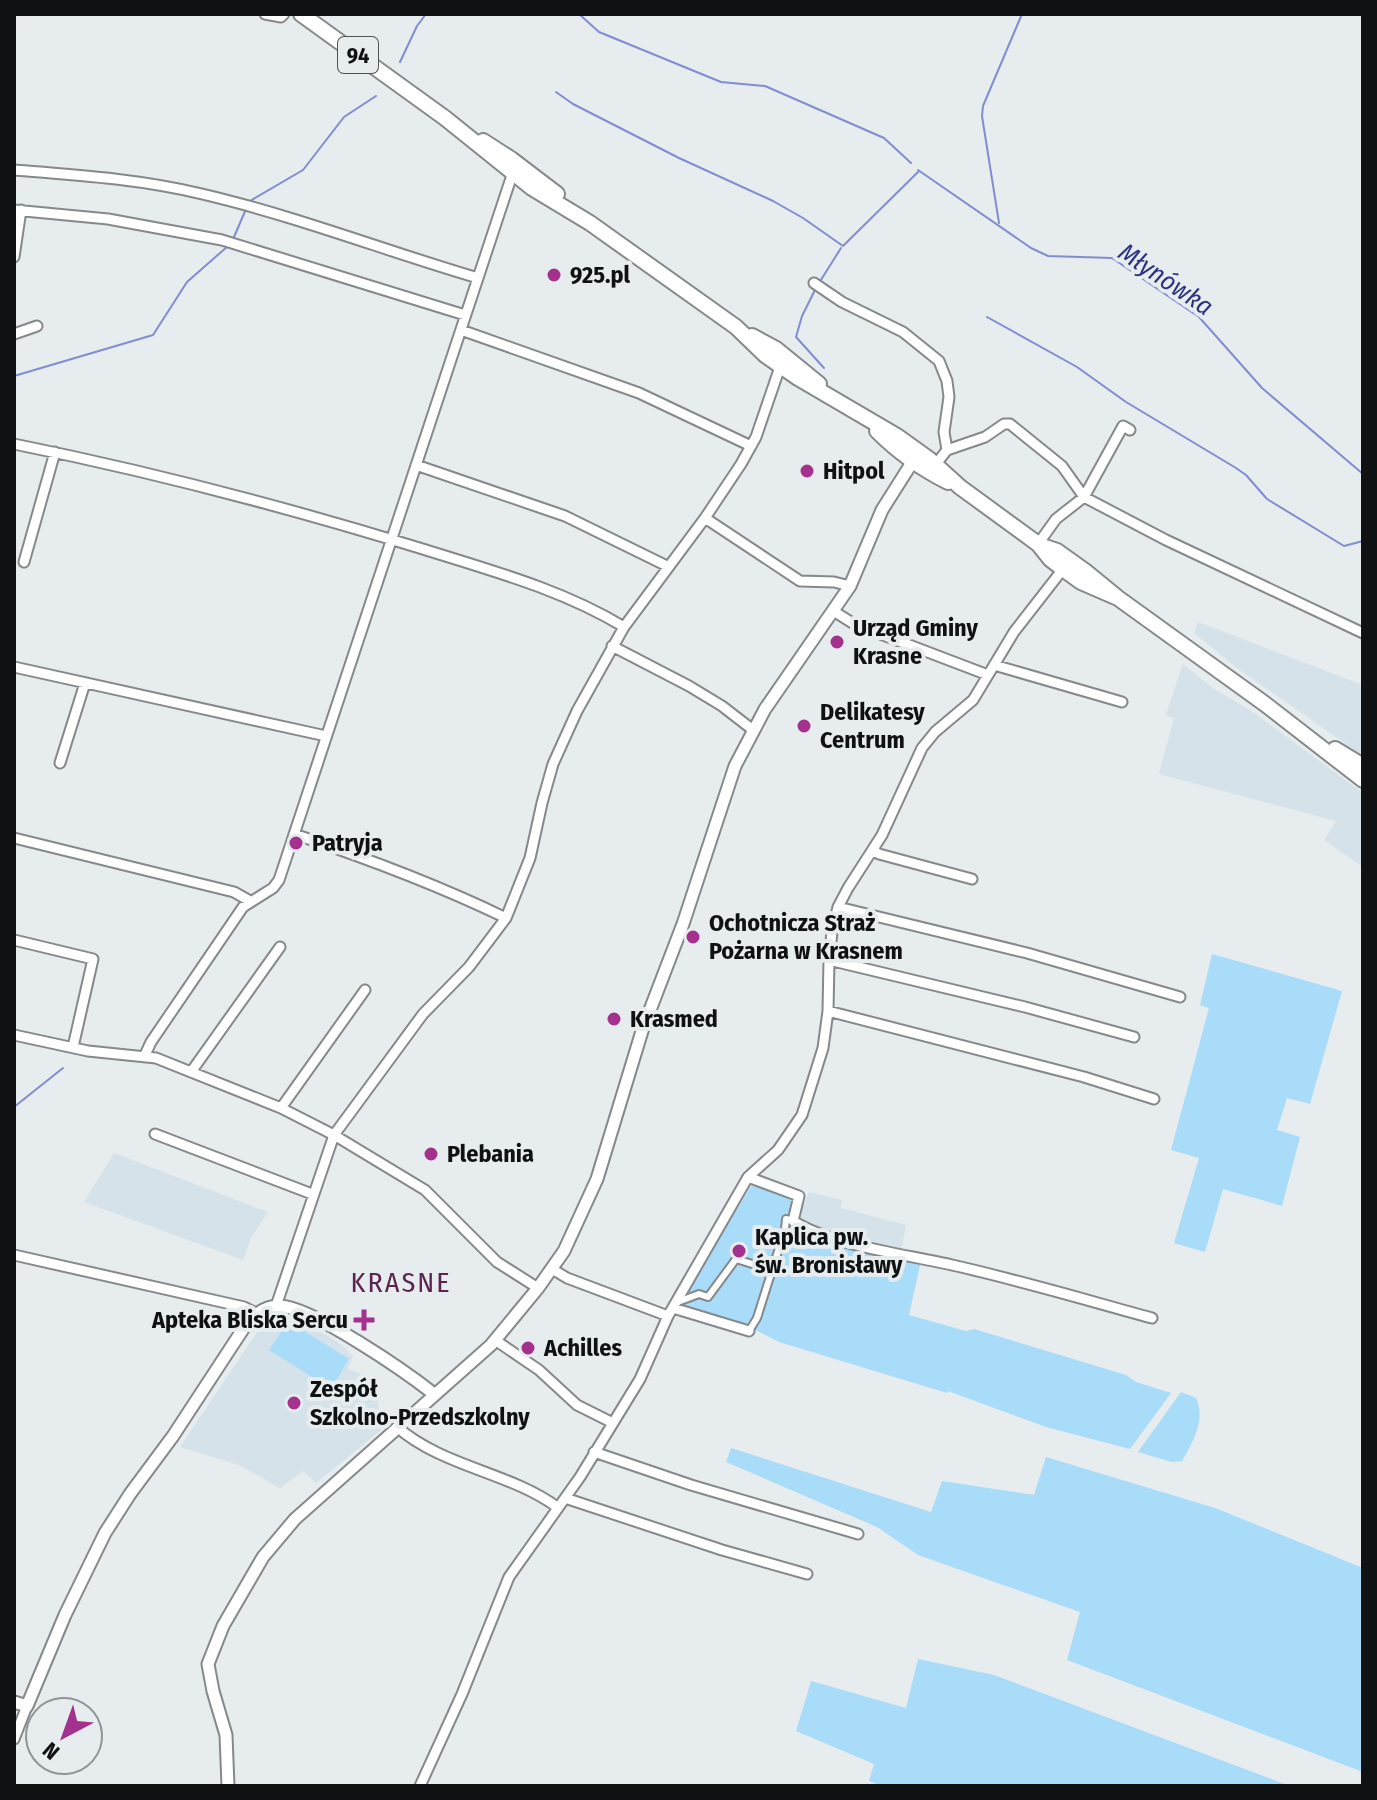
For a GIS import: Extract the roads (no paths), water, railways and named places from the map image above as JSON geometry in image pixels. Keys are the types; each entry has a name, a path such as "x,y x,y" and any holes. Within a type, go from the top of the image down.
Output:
{"main road":[{"name":"94","path":"301,14 445,118 514,175 590,223 736,327 782,367 908,444 1039,545 1050,559 1081,582 1118,598"},
{"name":"94","path":"445,118 511,159 590,223"},
{"name":"94","path":"736,327 776,349 831,396"},
{"name":"94","path":"866,420 891,445 929,473 960,487"},
{"name":"94","path":"1039,545 1061,553 1363,780"},
{"name":"94","path":"1296,727 1363,766"}],"street":[{"path":"265,14 281,17 284,14"},
{"path":"145,1055 250,901 266,893 279,880 514,175 511,159"},
{"path":"14,170 143,182 202,194 316,226 478,278"},
{"path":"514,175 533,175"},
{"path":"14,257 18,210 138,224 222,240 465,315"},
{"path":"814,283 842,302 903,332 939,361 949,397 944,432 947,450"},
{"path":"14,334 37,326"},
{"path":"461,330 639,393 751,446"},
{"path":"276,1306 334,1135 423,1014 469,967 506,918 530,858 553,764 577,711 624,627 705,518 751,446 782,367 776,349"},
{"path":"782,367 795,366 804,370"},
{"path":"913,461 932,462 947,450 972,443 1004,424 1010,424 1062,466 1084,497 1166,540 1363,633"},
{"path":"1039,545 1056,519 1084,497 1123,426 1130,430"},
{"path":"14,444 239,496 391,539 532,583 624,627"},
{"path":"228,1786 228,1749 208,1664 223,1626 263,1557 295,1519 495,1340 538,1288 569,1240 597,1179 642,1031 683,924 728,783 753,730 850,586 882,510 913,461 908,444"},
{"path":"24,562 55,452"},
{"path":"416,465 565,516 667,566"},
{"path":"705,518 800,581 850,586"},
{"path":"420,1786 462,1694 509,1577 565,1498 640,1379 672,1309 748,1177 778,1150 802,1115 817,1074 828,1011 829,960 838,907 882,835 922,748 935,732 973,700 1019,625 1063,569 1061,553"},
{"path":"1063,569 1085,571"},
{"path":"835,612 854,624 988,675"},
{"path":"612,646 722,706 753,730"},
{"path":"994,665 1122,702"},
{"path":"14,667 326,736"},
{"path":"60,763 85,683"},
{"path":"294,834 352,853 506,918"},
{"path":"14,838 234,892 250,901"},
{"path":"873,850 972,879"},
{"path":"838,907 1027,953 1180,997"},
{"path":"14,940 93,959 73,1047"},
{"path":"191,1072 280,947"},
{"path":"829,960 1025,1007 1134,1037"},
{"path":"281,1108 365,990"},
{"path":"828,1011 1084,1077 1154,1099"},
{"path":"14,1035 113,1054 145,1055 281,1108 334,1135 425,1190 497,1262 538,1288"},
{"path":"155,1134 312,1194"},
{"path":"748,1177 799,1196 793,1221"},
{"path":"552,1269 567,1278 749,1331 757,1318 786,1219 830,1236 997,1275 1152,1318"},
{"path":"14,1255 244,1307 256,1313"},
{"path":"672,1309 699,1294 708,1297 736,1259 772,1270"},
{"path":"31,1696 65,1615 105,1533 256,1313 276,1306 309,1313 434,1394"},
{"path":"495,1340 539,1370 577,1405 611,1422"},
{"path":"397,1427 411,1439 441,1455 531,1491 557,1507"},
{"path":"594,1452 691,1485 858,1534"},
{"path":"565,1498 807,1574"},
{"path":"14,1739 24,1714"}],"waterway":[{"path":"400,62 426,14"},
{"name":"Młynówka","path":"579,14 599,32 721,82 765,86 884,138 911,163"},
{"path":"999,223 983,106 1022,14"},
{"path":"556,92 573,104 679,158 773,201 843,246 918,172"},
{"path":"250,201 303,170 344,117 376,96"},
{"name":"Młynówka","path":"918,170 1031,248 1048,256 1112,258 1199,317 1262,388 1363,474"},
{"path":"234,237 246,209"},
{"path":"14,376 153,335 187,282 228,246"},
{"path":"819,283 841,248"},
{"path":"816,288 796,337 824,368"},
{"path":"987,317 1077,367 1126,402 1236,468 1267,499 1344,546 1363,541"},
{"path":"14,1107 63,1068"}],"place":[{"name":"925.pl","path":"554,275"},
{"name":"Hitpol","path":"807,471"},
{"name":"Urząd Gminy Krasne","path":"837,642"},
{"name":"Delikatesy Centrum","path":"804,726"},
{"name":"Patryja","path":"296,843"},
{"name":"Ochotnicza Straż Pożarna w Krasnem","path":"693,937"},
{"name":"Krasmed","path":"614,1019"},
{"name":"Plebania","path":"431,1154"},
{"name":"Kaplica pw. św. Bronisławy","path":"739,1251"},
{"name":"Apteka Bliska Sercu","path":"364,1320"},
{"name":"Achilles","path":"528,1348"},
{"name":"Zespół Szkolno-Przedszkolny","path":"294,1403"}],"district":[{"name":"KRASNE","path":"401,1282"}]}
